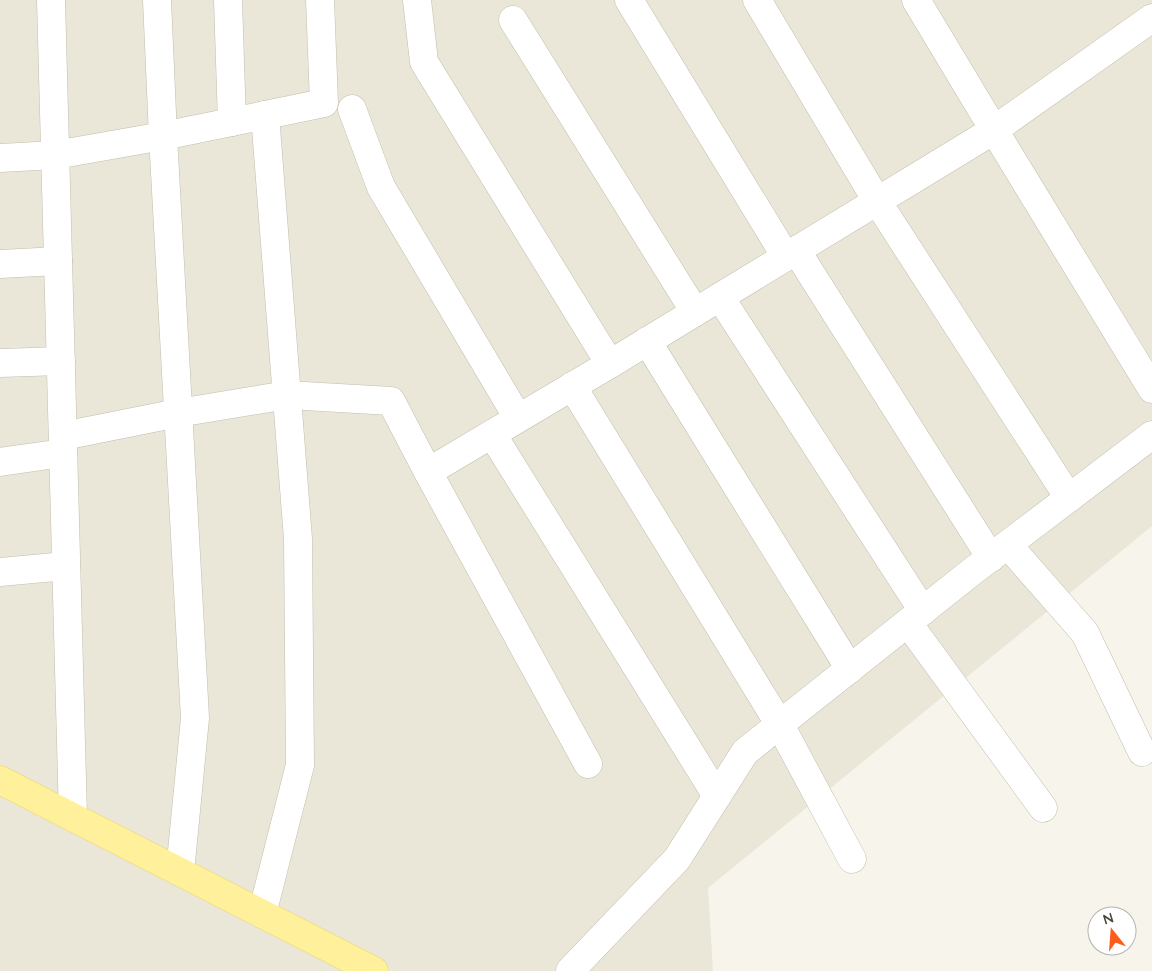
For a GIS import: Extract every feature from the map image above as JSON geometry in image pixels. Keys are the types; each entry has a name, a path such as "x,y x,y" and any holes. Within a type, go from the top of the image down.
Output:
{"main road":[{"path":"0,780 374,971"}],"street":[{"path":"51,0 73,817"},
{"path":"157,0 194,718 180,872"},
{"path":"228,0 232,122"},
{"path":"0,158 55,155 163,136 324,103 320,0"},
{"path":"417,0 424,62 610,364"},
{"path":"630,0 791,254 999,551 1085,633 1142,752"},
{"path":"757,0 877,201 1069,498"},
{"path":"916,0 1152,389"},
{"path":"428,472 610,364 994,130 1152,18"},
{"path":"513,20 695,312"},
{"path":"352,109 381,187 518,418"},
{"path":"262,914 300,765 298,539 265,115"},
{"path":"0,264 58,261"},
{"path":"720,297 916,617 1043,808"},
{"path":"647,341 850,669"},
{"path":"0,363 60,361"},
{"path":"572,386 780,725 852,859"},
{"path":"0,462 178,413 287,394 392,401 428,472 588,764"},
{"path":"492,434 717,796"},
{"path":"570,971 677,859 745,752 999,551 1152,435"},
{"path":"0,572 66,566"}],"shaded area":[{"path":"0,0 1152,0 1152,526 708,888 713,971 0,971"}]}
